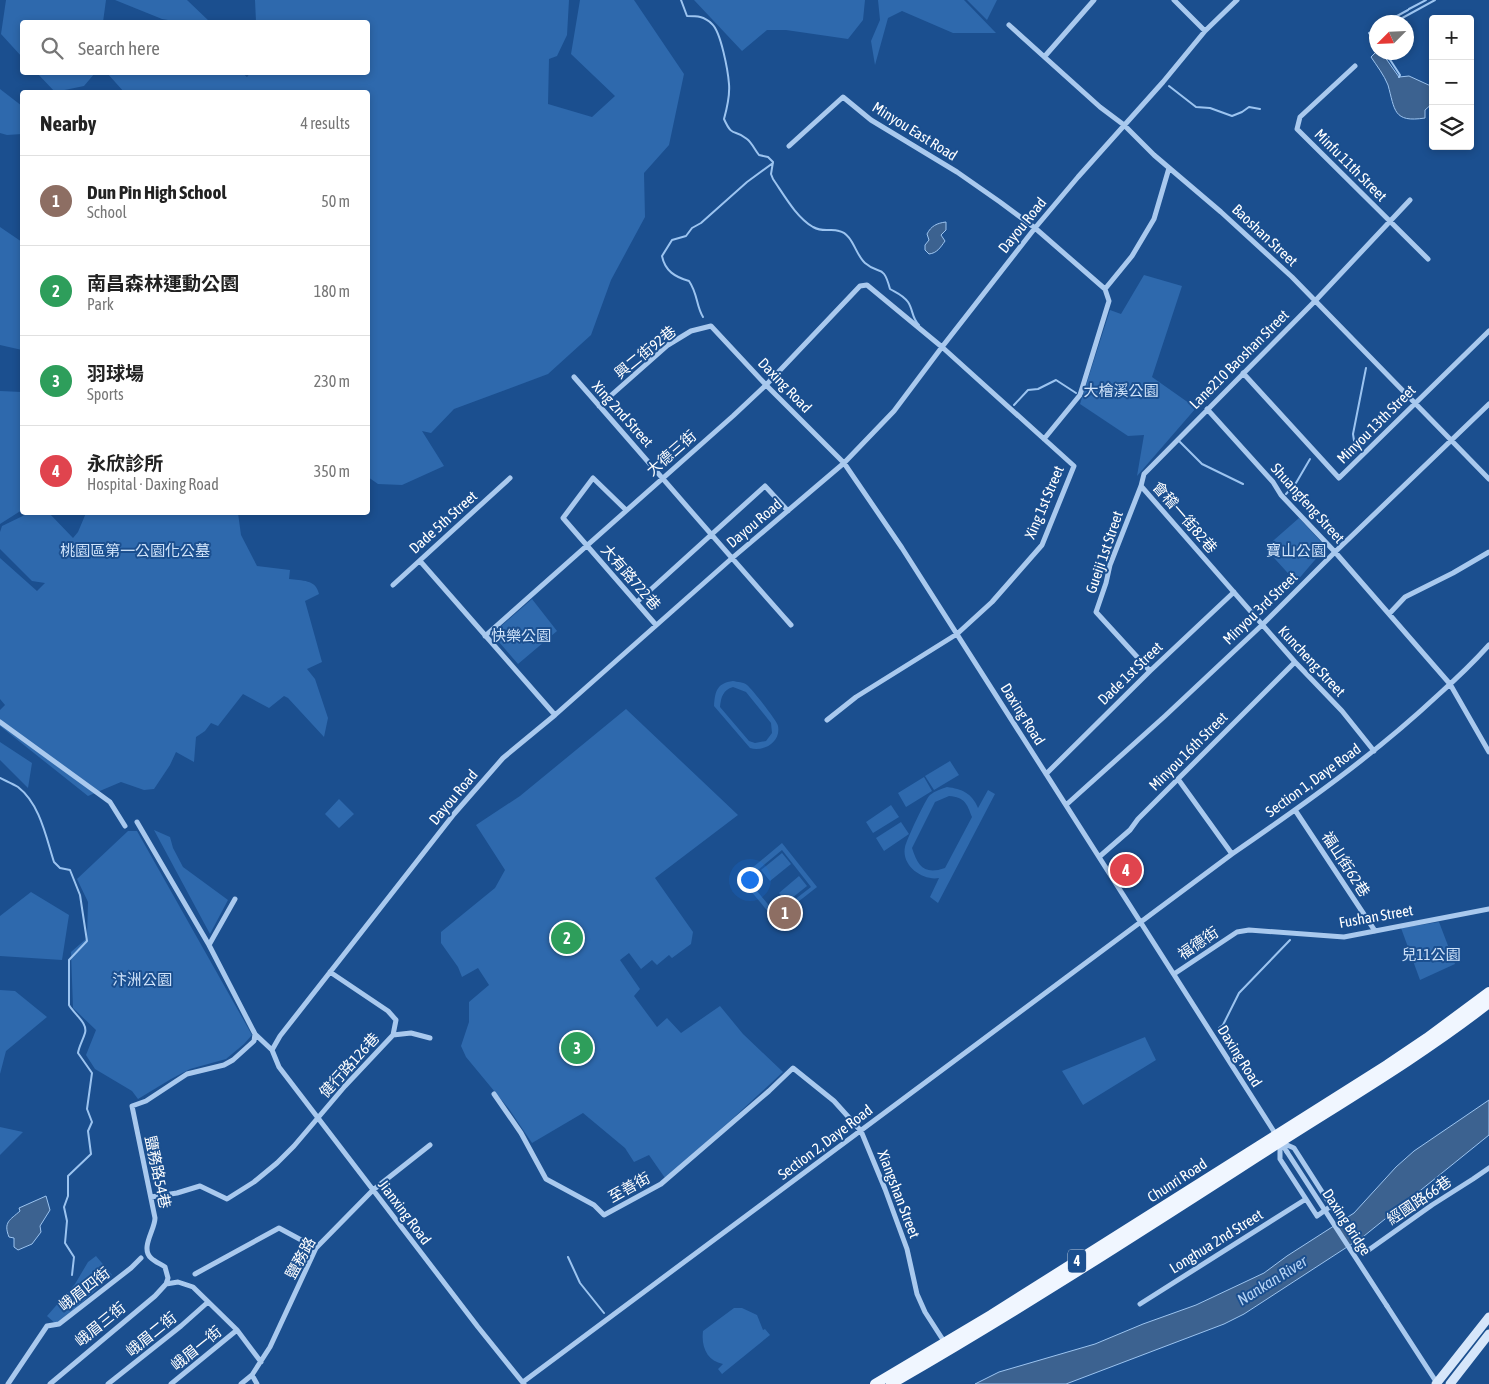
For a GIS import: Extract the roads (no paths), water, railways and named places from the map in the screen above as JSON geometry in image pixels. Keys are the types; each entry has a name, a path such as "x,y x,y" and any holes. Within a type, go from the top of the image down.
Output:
{"main road":[{"name":"Chunri Road","path":"875,1384 947,1346 1102,1257 1427,1038 1489,992"},
{"name":"Chunri Road","path":"1278,1138 1431,1046 1489,1003"},
{"name":"Chunri Road","path":"892,1384 947,1346"}],"street":[{"path":"1045,56 1094,0"},
{"path":"1174,0 1205,31"},
{"name":"Dayou Road","path":"272,1050 280,1036 330,972 454,814 487,775 503,758 554,716 731,559 844,463 894,411 1035,228 1124,125 1164,82 1205,31 1237,0"},
{"name":"Baoshan Street","path":"1009,25 1100,107 1124,125 1316,300 1489,479"},
{"name":"Minfu 11th Street","path":"1355,66 1300,117 1297,129 1428,259"},
{"name":"Minyou East Road","path":"789,146 843,96 871,120 957,172 1035,228"},
{"path":"1105,289 1132,256 1154,219 1169,168"},
{"name":"Lane210 Baoshan Street","path":"1180,436 1316,300 1410,200"},
{"path":"1035,228 1105,289 1109,300 1080,395 1044,439"},
{"name":"Xing 1st Street","path":"827,720 856,698 957,634 998,596 1042,544 1074,466 942,347 867,285"},
{"name":"大德三街","path":"485,636 766,385 860,286 867,285"},
{"name":"Daxing Road","path":"711,326 766,385 844,463 902,548 1287,1152"},
{"name":"興二街92巷","path":"600,406 668,345 691,331 711,326"},
{"name":"Minyou 13th Street","path":"1243,373 1339,478 1489,331"},
{"name":"Xing 2nd Street","path":"574,377 710,535 791,625"},
{"name":"Minyou 3rd Street","path":"1066,805 1262,625 1489,404"},
{"name":"Shuangfeng Street","path":"1207,409 1450,684 1489,752"},
{"name":"Gueiji 1st Street","path":"1150,671 1096,612 1110,566 1144,474 1180,436"},
{"name":"Dade 5th Street","path":"392,584 510,478"},
{"name":"大有路722巷","path":"626,510 593,478 563,518 656,625"},
{"path":"636,602 765,486 788,511"},
{"name":"會稽一街82巷","path":"1141,486 1210,565"},
{"path":"1389,614 1404,597 1453,573 1489,552"},
{"path":"420,560 554,716"},
{"name":"Kuncheng Street","path":"1210,565 1295,662 1342,711 1374,751"},
{"name":"Dade 1st Street","path":"1046,774 1150,671 1234,592"},
{"name":"Section 1, Daye Road","path":"1141,923 1374,751 1409,723 1489,645"},
{"name":"Minyou 16th Street","path":"1099,857 1130,830 1138,819 1295,662"},
{"path":"0,722 110,802 125,826"},
{"path":"1178,779 1232,854"},
{"name":"福山街62巷","path":"1296,810 1375,931"},
{"name":"Jianxing Road","path":"136,822 209,945 256,1034 272,1050 279,1067 478,1328 524,1383"},
{"path":"209,945 235,899"},
{"name":"Fushan Street","path":"1237,932 1249,930 1344,937 1489,909"},
{"name":"Section 2, Daye Road","path":"524,1383 1141,923"},
{"name":"福德街","path":"1174,974 1237,932"},
{"path":"330,972 388,1011 396,1020 393,1035"},
{"name":"健行路126巷","path":"151,1197 177,1193 200,1186 227,1199 254,1182 277,1163 393,1035 411,1033 430,1038"},
{"name":"鹽務路54巷","path":"166,1284 168,1278 165,1267 147,1253 148,1243 155,1225 132,1106 146,1101 187,1074 224,1065 234,1060 254,1041 256,1034"},
{"name":"Xiangshan Street","path":"793,1068 834,1101 861,1131 907,1249 917,1294 925,1312 947,1346"},
{"name":"至善街","path":"494,1094 521,1133 546,1179 594,1205 604,1215 661,1184 793,1068"},
{"path":"1278,1138 1294,1148 1332,1207 1317,1216 1280,1160 1278,1138"},
{"name":"鹽務路","path":"241,1384 252,1375 270,1347 316,1248 373,1190 430,1145"},
{"name":"Daxing Bridge","path":"1287,1152 1437,1384"},
{"name":"經國路66巷","path":"1364,1254 1432,1205 1489,1168"},
{"name":"Longhua 2nd Street","path":"1140,1304 1306,1199"},
{"path":"195,1274 279,1228 316,1248"},
{"name":"峨眉四街","path":"8,1384 47,1326 59,1324 142,1258"},
{"path":"166,1284 178,1282 193,1287 237,1330 261,1362"},
{"name":"峨眉三街","path":"50,1384 155,1296 166,1284"},
{"name":"峨眉二街","path":"108,1384 208,1302"},
{"path":"1437,1384 1489,1317"},
{"name":"峨眉一街","path":"171,1384 237,1330"},
{"path":"1450,1384 1489,1334"},
{"path":"252,1375 257,1384"}],"water":[{"path":"1373,60 1387,60 1399,77 1409,76 1429,85 1429,106 1425,110 1425,118 1407,118 1397,113 1388,85"},
{"path":"946,222 946,230 941,235 945,241 940,248 929,254 925,250 925,245 929,240 927,234 935,225"},
{"name":"Nankan River","path":"1489,1100 1489,1135 1364,1236 1244,1314 1224,1324 1066,1384 975,1384 999,1372 1095,1344 1196,1305 1264,1273 1354,1213 1396,1167 1414,1151"},
{"path":"46,1196 50,1210 40,1226 41,1232 32,1244 18,1250 14,1247 14,1238 9,1237 7,1232 8,1222 20,1211 19,1208"}],"waterway":[{"path":"681,0 687,16 697,16 706,19 712,24 718,35 724,52 729,88 724,119 730,129 747,139 759,155 768,157 773,162 771,174 773,179 801,218 817,229 836,230 848,236 865,263 883,273 890,289 900,294 910,305 915,320 919,325"},
{"path":"1409,9 1426,0"},
{"path":"1408,15 1435,0"},
{"path":"1399,15 1408,10"},
{"path":"1390,60 1400,75 1399,77"},
{"path":"1169,86 1196,107 1210,108 1232,116 1249,107 1260,109"},
{"path":"703,317 689,281 671,273 662,256 672,240 686,236 692,228 701,223 747,182 773,163"},
{"path":"1355,447 1353,434 1366,368"},
{"path":"1014,405 1028,390 1038,389 1056,380 1076,393"},
{"path":"1179,441 1202,464 1243,484"},
{"path":"1286,494 1296,483 1310,459"},
{"path":"0,778 18,787 26,794 37,812 54,862 60,868 70,870 80,895 87,941 69,960 69,1005 83,1022 85,1029 78,1053 92,1073 87,1109 92,1122 88,1131 91,1154 68,1176 68,1196 64,1207 67,1221 65,1243 74,1257 72,1275"},
{"path":"1219,1028 1223,1025 1239,993 1290,940"},
{"path":"568,1257 580,1283 604,1313"}],"place":[{"name":"永欣診所","path":"1126,870"},
{"name":"Dun Pin High School","path":"785,913"},
{"name":"南昌森林運動公園","path":"567,938"},
{"name":"羽球場","path":"577,1048"}],"park label":[{"name":"大檜溪公園","path":"1121,390"},
{"name":"桃園區第一公園化公墓","path":"135,550"},
{"name":"寶山公園","path":"1296,550"},
{"name":"快樂公園","path":"521,635"},
{"name":"兒11公園","path":"1431,954"},
{"name":"汴洲公園","path":"142,979"}]}
